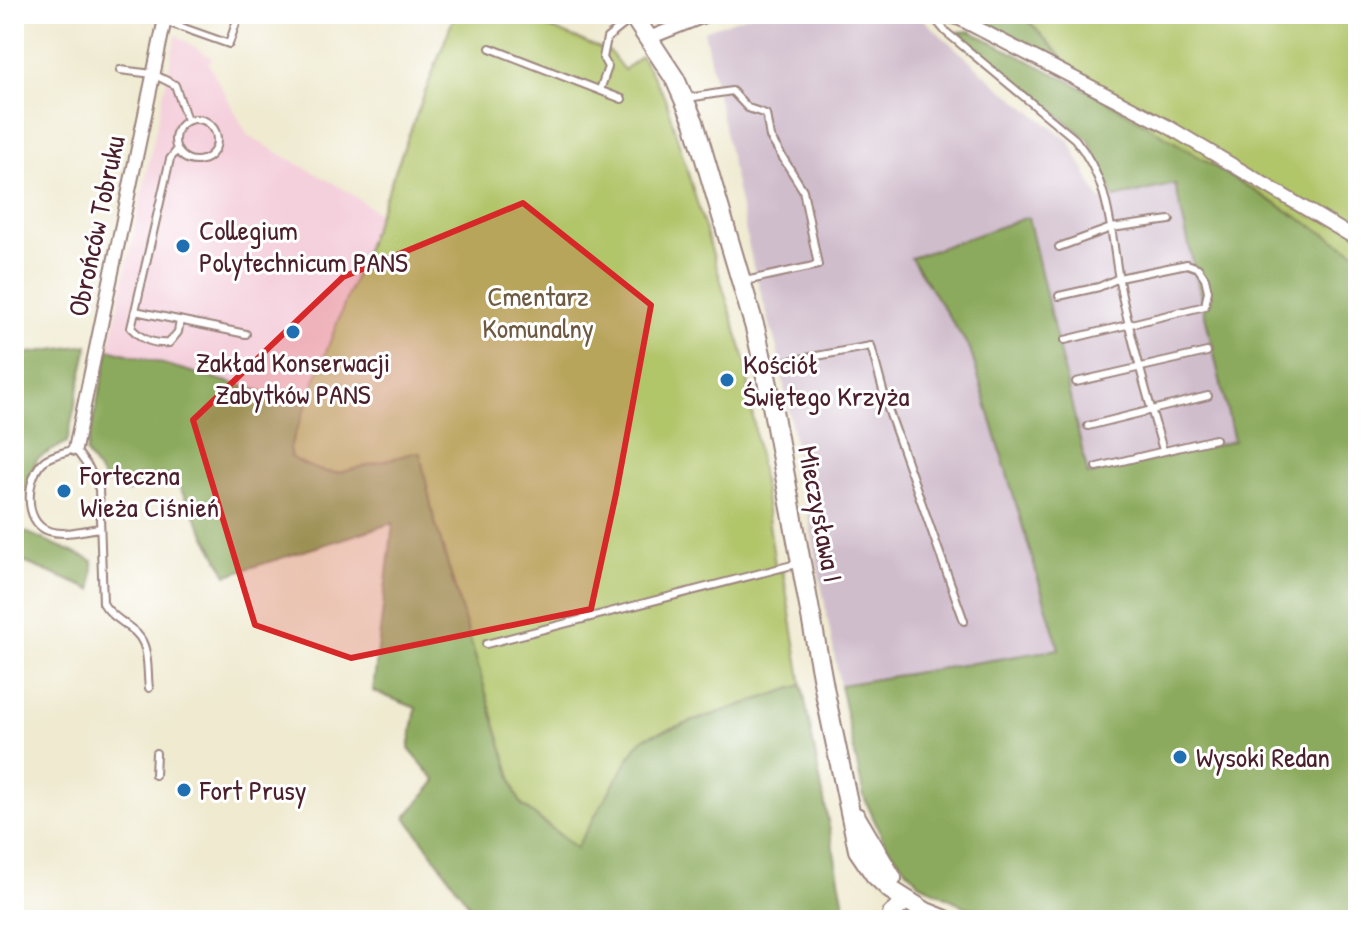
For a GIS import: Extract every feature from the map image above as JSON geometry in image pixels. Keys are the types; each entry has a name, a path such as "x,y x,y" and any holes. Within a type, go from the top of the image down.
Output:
{"main road":[{"name":"Mieczysława I","path":"632,15 684,99 702,147 765,366 826,698 850,805 880,862 907,900"},
{"path":"907,900 946,920"}],"street":[{"path":"649,38 709,14"},
{"path":"942,14 960,19 1167,126 1358,240"},
{"name":"Obrońców Tobruku","path":"75,449 165,18"},
{"path":"890,920 891,914 907,900"},
{"path":"900,920 907,900"}],"lane":[{"path":"165,18 229,44 239,14"},
{"path":"931,14 946,32 1075,139 1089,156 1107,198 1129,324 1163,450"},
{"path":"600,90 608,67 603,58 607,38 632,15"},
{"path":"490,48 622,99"},
{"path":"120,70 153,74 175,85 187,120"},
{"path":"684,99 732,91 748,108 766,114 770,137 803,190 818,265 742,282"},
{"path":"202,119 215,130 217,144 213,153 198,162 182,157 177,150 175,133 187,120 202,119"},
{"path":"177,150 170,159 131,328 142,339 157,344 169,343 178,332 180,320"},
{"path":"1059,247 1111,228 1170,220"},
{"path":"1059,296 1099,287 1119,278 1137,277 1187,264 1198,268 1205,278 1208,291 1205,306 1065,340"},
{"path":"135,311 246,334"},
{"path":"765,366 871,346 888,409 964,621"},
{"path":"1076,382 1207,352"},
{"path":"1088,426 1208,396"},
{"path":"1097,467 1215,439"},
{"path":"100,528 62,533 47,531 34,522 29,508 35,474 45,460 75,449 99,489 103,603 145,646 149,688"},
{"path":"486,644 802,562"},
{"path":"155,775 156,753"}],"highlighted area":[{"path":"523,203 651,305 591,609 351,658 255,625 193,420 343,277"}],"shaded area":[{"path":"752,14 917,14 996,84 1069,141 1100,200 1175,183 1234,441 1088,475 1028,218 912,259 970,349 1059,650 840,685 777,348 753,266 704,31"},
{"path":"176,35 212,58 208,63 248,136 349,192 379,214 307,404 109,349"}],"green space":[{"name":"Cmentarz Komunalny","path":"455,14 516,14 610,52 624,70 641,56 665,98 747,366 776,571 783,571 802,685 646,737 637,745 577,848 522,805 516,794 433,515 420,454 339,473 302,463 291,457 289,449"},
{"path":"962,14 1022,14 1073,69 968,17"},
{"path":"1022,14 1358,14 1358,254 1097,95"},
{"path":"970,31 1097,95 1358,254 1358,920 1044,920 966,907 919,883 885,844 864,797 840,685 1059,649 970,349 911,258 1028,217 1088,475 1234,441 1175,184 1114,198 1089,140 958,32"},
{"path":"88,345 67,442 37,459 14,527 14,355"},
{"path":"109,349 307,404 289,449 291,457 314,468 339,473 420,453 433,515 516,794 522,805 576,848 637,745 646,737 802,685 847,920 480,920 406,817 436,781 409,749 416,708 373,691 393,523 227,575 173,475 128,492 106,482 86,453"},
{"path":"14,527 93,561 92,590 14,558"}],"place":[{"name":"Collegium Polytechnicum PANS","path":"183,246"},
{"name":"Zakład Konserwacji Zabytków PANS","path":"293,332"},
{"name":"Kościół Świętego Krzyża","path":"727,380"},
{"name":"Forteczna Wieża Ciśnień","path":"64,491"},
{"name":"Wysoki Redan","path":"1180,757"},
{"name":"Fort Prusy","path":"184,790"}]}
